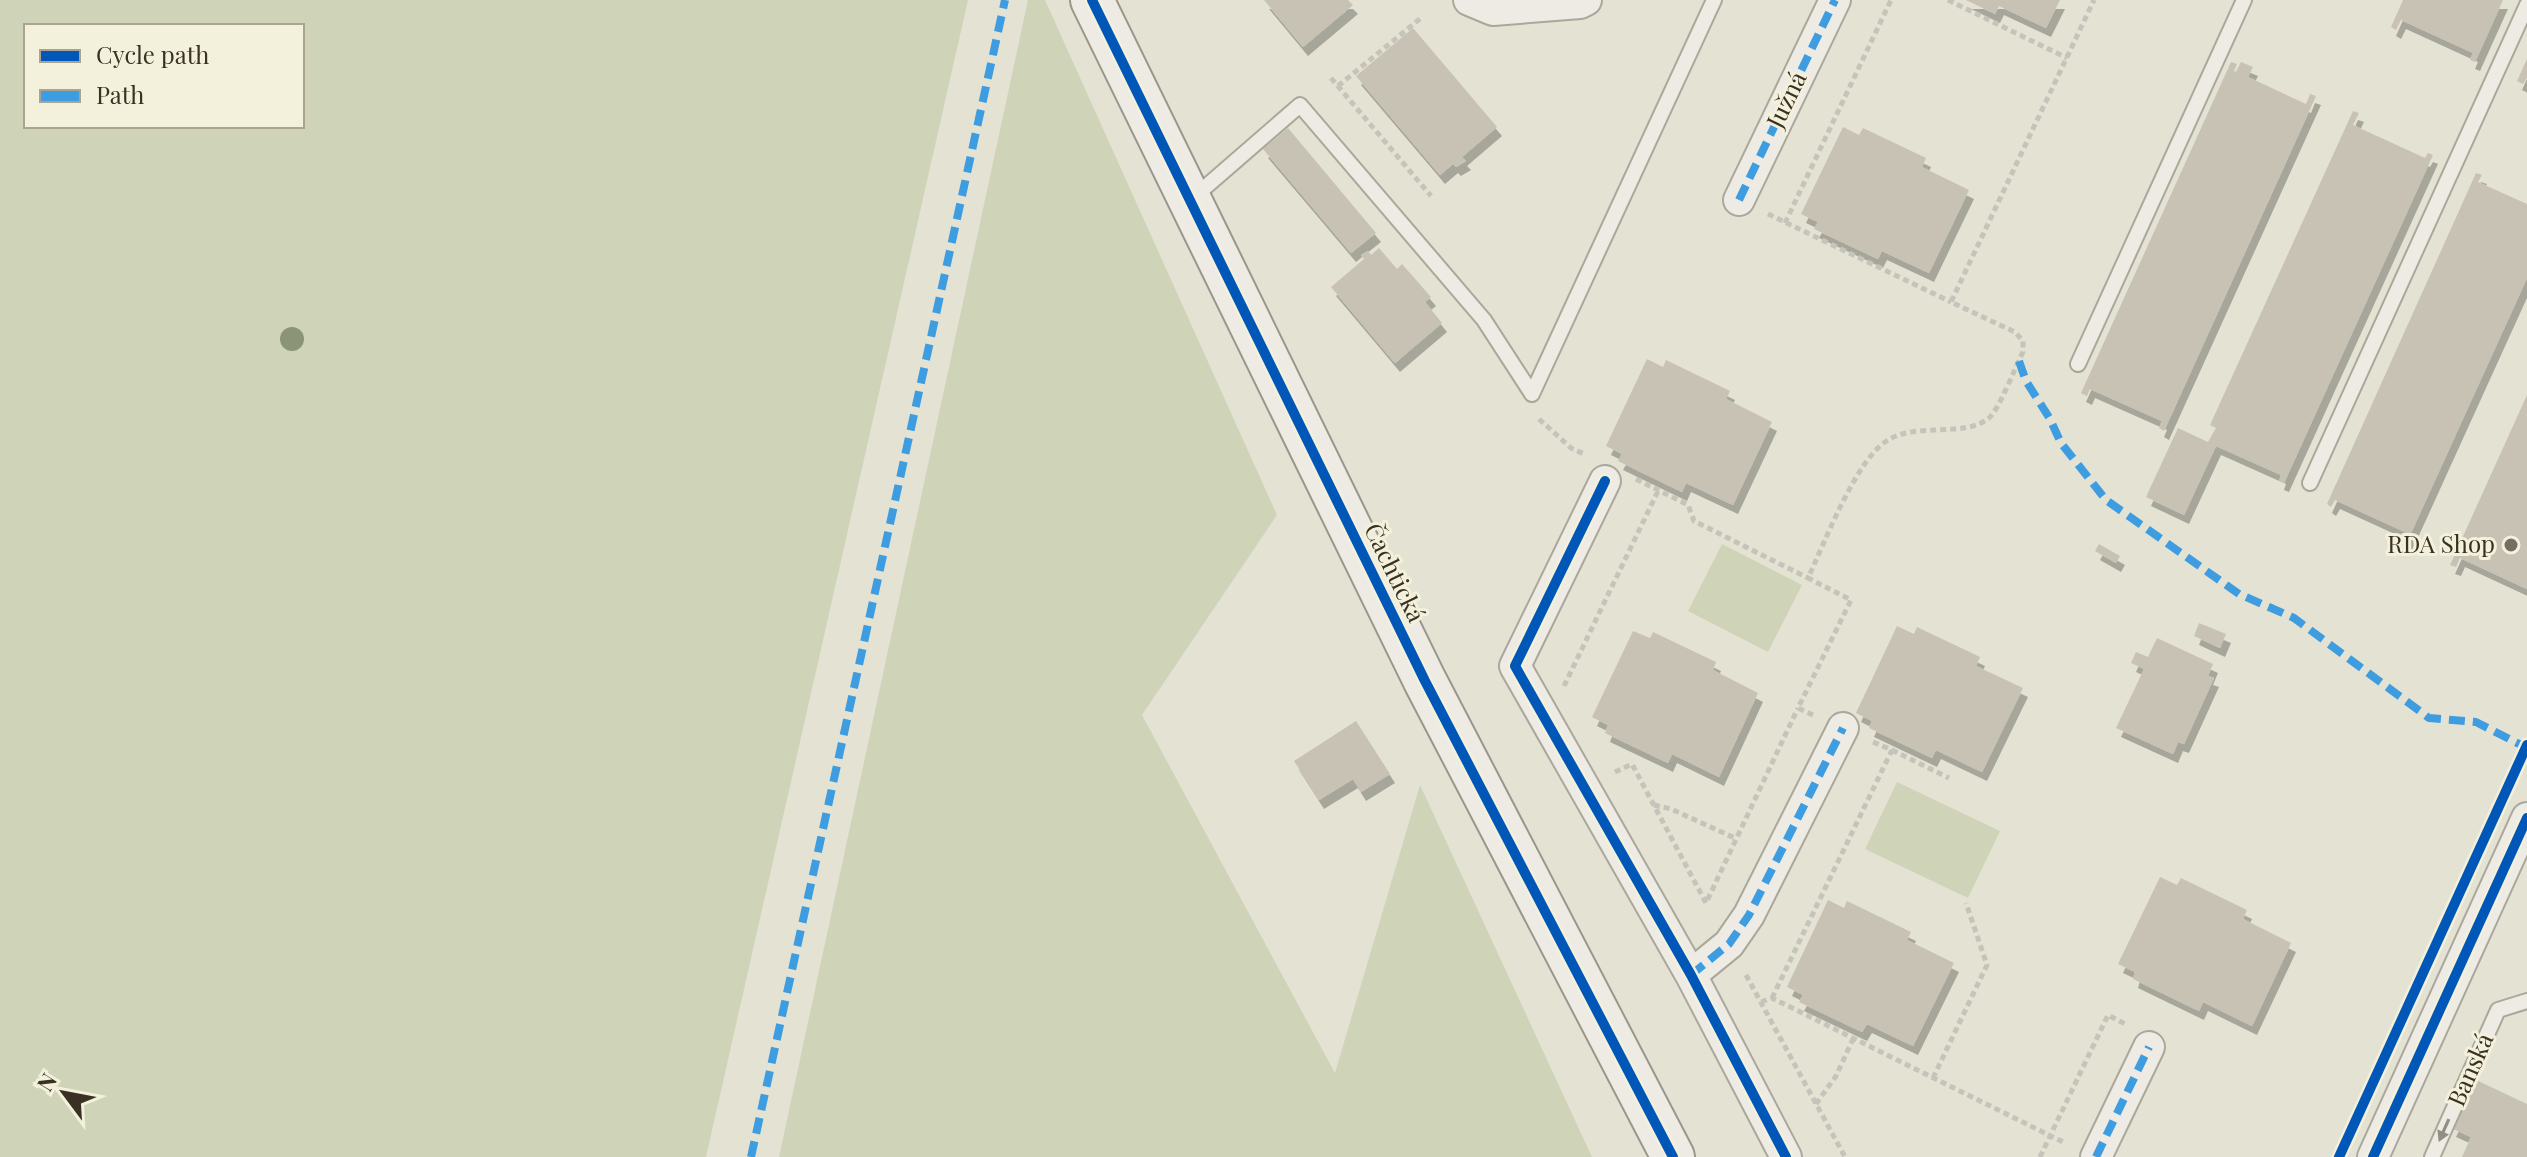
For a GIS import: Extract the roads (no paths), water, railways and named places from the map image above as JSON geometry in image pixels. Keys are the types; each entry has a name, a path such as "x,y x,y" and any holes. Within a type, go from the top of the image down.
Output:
{"main road":[{"name":"Čachtická","path":"1092,0 1425,681 1673,1157"}],"street":[{"path":"1469,0 1493,10 1586,0"},
{"name":"Južná","path":"1739,200 1835,0"},
{"path":"1608,474 1515,666 1691,975 1786,1157"},
{"path":"1691,975 1729,944 1749,915 1843,728"},
{"path":"2373,1157 2527,818"},
{"path":"2084,1152 2149,1047"}],"lane":[{"path":"1189,201 1300,105 1484,320 1532,394 1714,0"},
{"path":"2078,364 2244,0"},
{"path":"2310,483 2527,5"},
{"name":"Banská","path":"2432,1157 2498,1010 2527,1001"}],"place":[{"name":"RDA Shop","path":"2511,545"}]}
